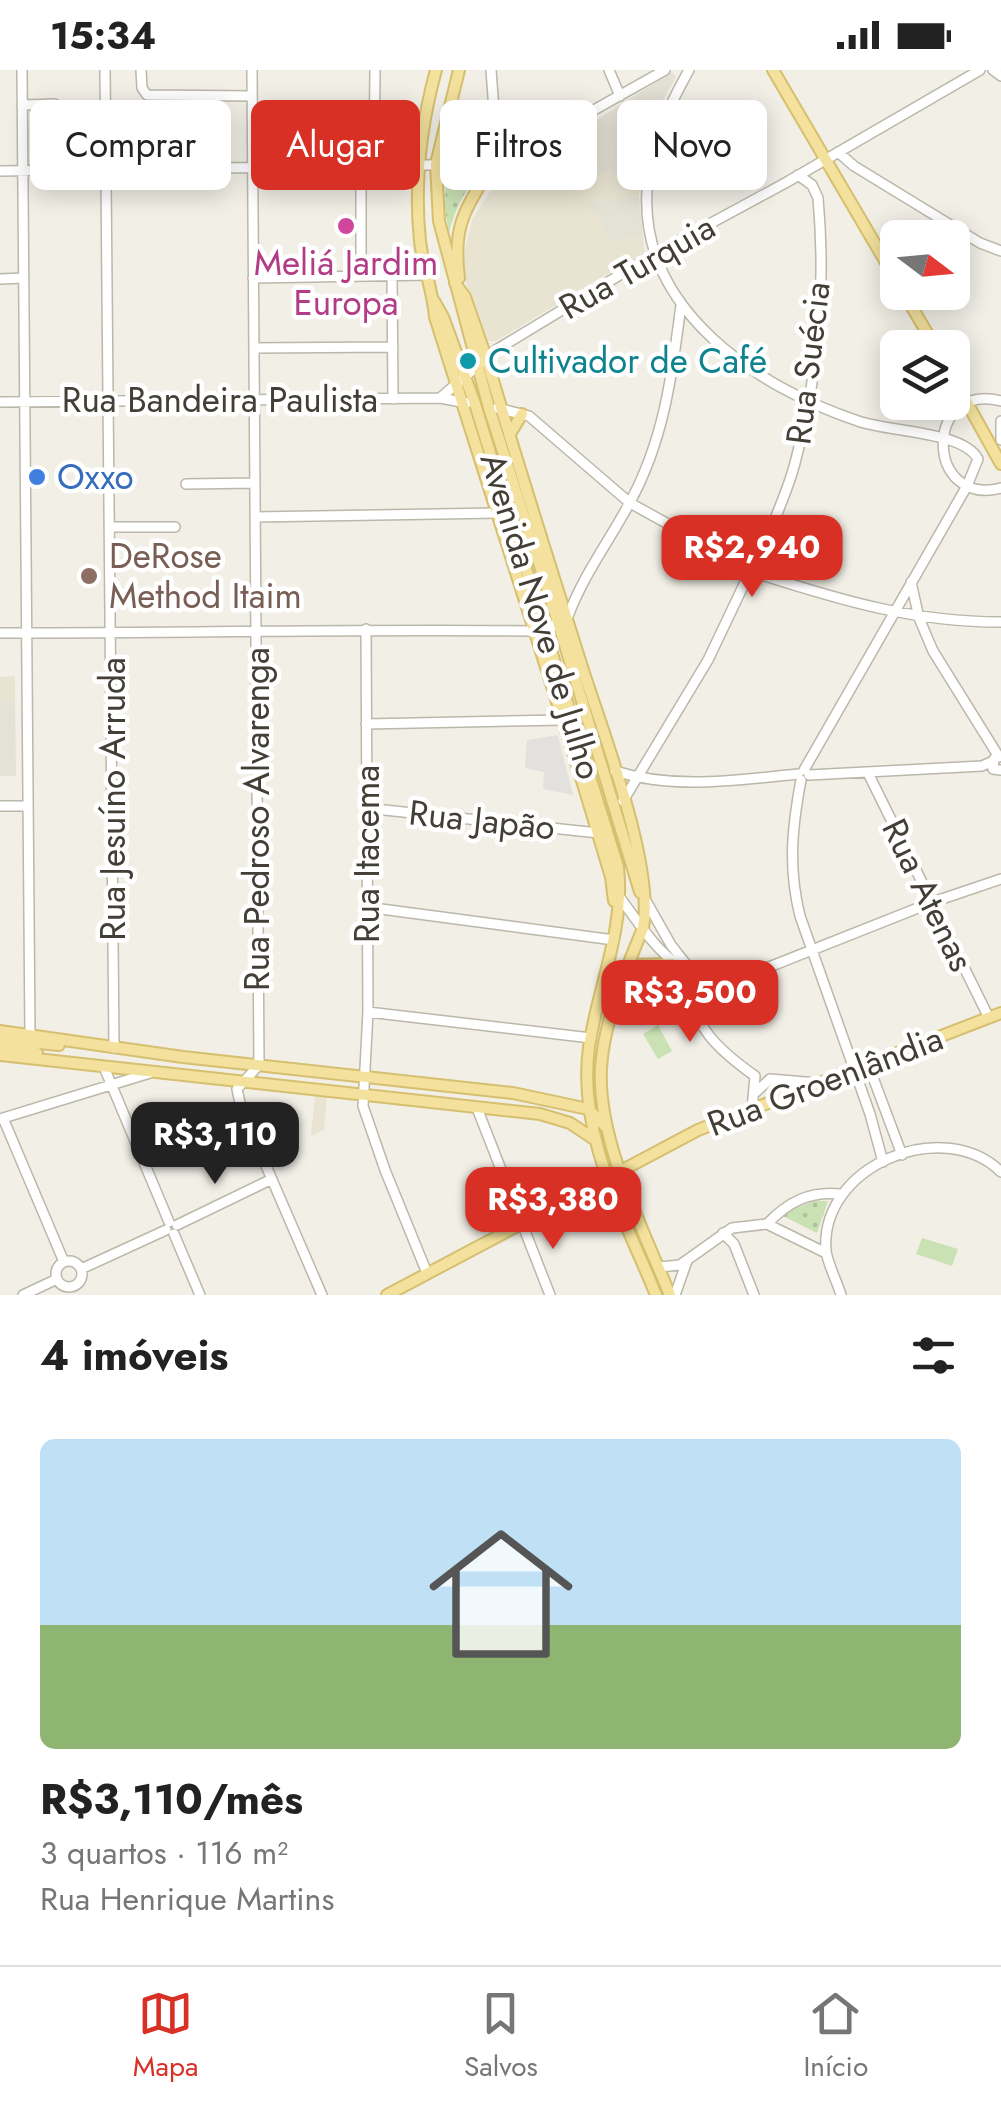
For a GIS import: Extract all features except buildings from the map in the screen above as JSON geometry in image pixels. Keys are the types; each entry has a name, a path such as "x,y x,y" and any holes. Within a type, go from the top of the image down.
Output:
{"main road":[{"name":"Avenida Nove de Julho","path":"420,155 436,70"},
{"name":"Avenida Nove de Julho","path":"459,70 436,164 438,222 563,621 615,771 642,872 646,901 643,928 606,1035 601,1063 608,1129 658,1268 672,1295"},
{"path":"773,70 880,253"},
{"name":"Avenida Nove de Julho","path":"418,190 426,275 439,336 469,403 598,833 614,891 614,938"},
{"path":"458,286 459,224 476,190"},
{"name":"Avenida Nove de Julho","path":"469,403 498,512 613,849 621,898 591,1038 588,1109 594,1139 656,1295"},
{"path":"970,406 1001,464"},
{"name":"Avenida Nove de Julho","path":"495,408 510,435 562,602 563,621 638,889 646,901"},
{"path":"510,435 522,414"},
{"path":"628,965 672,964"},
{"name":"Rua Groenlândia","path":"386,1295 698,1130 1001,1013"},
{"path":"0,1035 30,1035 112,1048"},
{"path":"0,1035 513,1093 588,1109 608,1129"},
{"path":"0,1052 141,1069"},
{"path":"0,1052 556,1117 594,1139"},
{"path":"570,1104 588,1081"}],"street":[{"path":"22,70 30,1035"},
{"name":"Rua Jesuíno Arruda","path":"105,70 105,100"},
{"path":"141,70 146,95 252,96"},
{"name":"Rua Pedroso Alvarenga","path":"252,70 252,100"},
{"path":"375,70 375,100"},
{"path":"492,70 493,100"},
{"path":"609,70 620,96"},
{"path":"597,109 666,70"},
{"path":"689,70 667,110 653,150 647,193 656,253 681,305 722,347 810,403 879,428 942,438 974,451 978,463 803,775 790,857 792,885 883,1162"},
{"name":"Rua Turquia","path":"460,380 482,361 656,253 980,70"},
{"path":"22,105 30,105"},
{"path":"838,152 854,166 1001,252"},
{"path":"420,166 440,164"},
{"path":"0,171 30,170"},
{"name":"Rua Suécia","path":"623,801 708,660 753,571 794,467 810,403 821,309 820,214 814,189 798,175"},
{"name":"Rua Jesuíno Arruda","path":"106,190 112,1048"},
{"name":"Rua Pedroso Alvarenga","path":"252,190 259,1064"},
{"path":"360,276 362,190"},
{"path":"392,275 393,398"},
{"path":"253,278 426,275"},
{"path":"0,279 24,278"},
{"path":"0,634 538,630 563,621 630,503 661,430 681,305"},
{"path":"254,348 393,347"},
{"path":"440,398 460,380"},
{"name":"Rua Bandeira Paulista","path":"0,402 440,398 522,414"},
{"path":"970,402 1001,401"},
{"path":"522,414 537,422 630,503 753,571 892,614 1001,622"},
{"path":"948,420 942,438 948,466 960,483 980,490 1001,488"},
{"path":"1001,421 1001,440"},
{"path":"186,484 255,483"},
{"path":"256,518 498,512"},
{"path":"111,527 176,528"},
{"path":"615,771 680,783 996,765 990,745 926,635 911,582"},
{"path":"562,602 575,596"},
{"name":"Rua Itacema","path":"363,1096 368,1012 366,629"},
{"path":"366,724 563,720"},
{"name":"Rua Atenas","path":"868,773 989,1018"},
{"path":"0,806 28,806"},
{"name":"Rua Japão","path":"366,808 598,833"},
{"path":"672,964 708,978 754,974 1001,879"},
{"path":"621,898 672,964 696,1019 712,1043 755,1076 752,1109"},
{"path":"646,901 670,946 695,974"},
{"path":"366,907 614,938"},
{"path":"690,1001 708,978"},
{"path":"368,1012 591,1038"},
{"path":"259,1064 242,1080 237,1089 238,1099 322,1295"},
{"path":"868,1064 902,1155"},
{"path":"104,1067 200,1295"},
{"path":"64,1262 2,1119 156,1071"},
{"path":"756,1092 770,1079 817,1084"},
{"path":"363,1096 374,1141 427,1273"},
{"path":"477,1108 550,1295"},
{"path":"841,1295 826,1252 828,1229 840,1194 854,1180 883,1162 932,1147 952,1147 978,1155 1001,1172"},
{"path":"81,1269 272,1180"},
{"path":"658,1268 675,1268 723,1233 741,1225 767,1224 800,1198 840,1194"},
{"path":"767,1224 826,1252"},
{"path":"734,1244 752,1227"},
{"path":"723,1233 734,1244 754,1295"},
{"path":"672,1295 687,1261"},
{"path":"64,1262 74,1262 81,1269 76,1291 58,1279 58,1268 64,1262"},
{"path":"23,1295 58,1279"}],"shaded area":[{"path":"672,72 676,77 663,100 628,100"},
{"path":"617,107 617,174 597,172 597,120"},
{"path":"597,172 617,174 617,190 639,190 639,197 589,202 611,241 643,237 645,252 496,341 488,341 462,261 472,220 491,190 597,190"},
{"path":"639,197 643,237 611,241 588,202"},
{"path":"15,676 15,701 0,702 0,677"},
{"path":"15,701 16,776 0,776 0,702"},
{"path":"558,735 573,795 543,789 544,772 525,768 527,740"},
{"path":"315,1095 327,1097 324,1130 311,1136"}],"green space":[{"path":"446,190 468,190 449,233"},
{"path":"658,1025 672,1051 658,1059 643,1034"},
{"path":"828,1201 817,1233 783,1216 792,1209"},
{"path":"922,1238 958,1249 952,1266 916,1254"}],"place":[{"name":"Meliá Jardim Europa","path":"346,226"},
{"name":"Cultivador de Café","path":"468,361"},
{"name":"Oxxo","path":"37,477"},
{"name":"DeRose Method Itaim","path":"89,576"}]}
